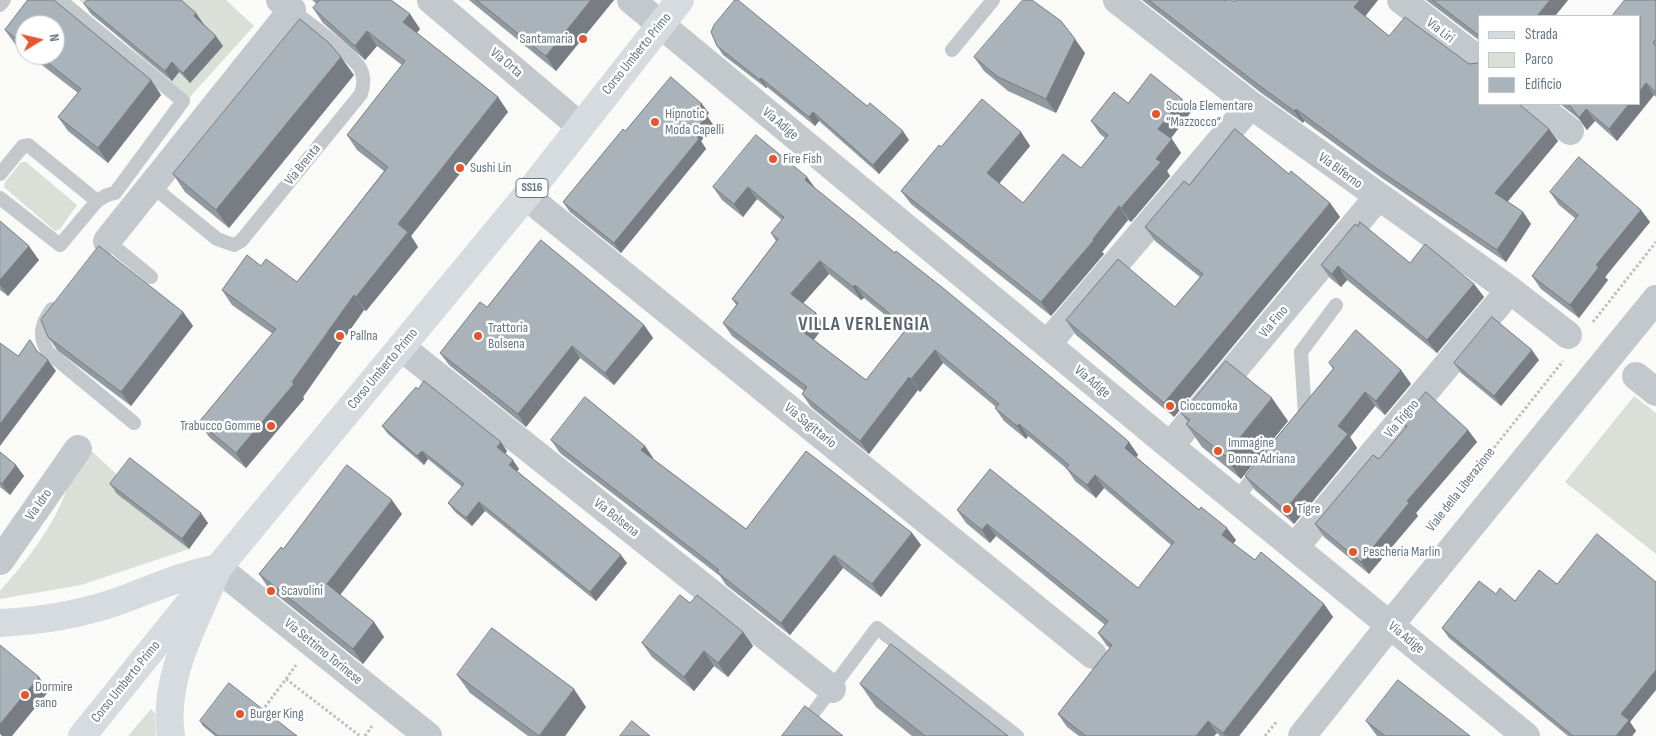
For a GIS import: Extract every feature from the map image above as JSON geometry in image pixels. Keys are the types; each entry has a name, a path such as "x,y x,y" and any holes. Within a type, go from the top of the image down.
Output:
{"main road":[{"name":"Corso Umberto Primo","path":"82,736 218,568 526,196 680,0"},
{"path":"0,623 28,621 86,610 112,603 187,575 218,568"},
{"path":"172,736 170,707 176,668 218,568"}],"street":[{"name":"Via Orta","path":"431,0 580,126"},
{"name":"Via Adige","path":"631,0 660,26 1170,446 1526,736"},
{"name":"Via Biferno","path":"1117,0 1251,105 1377,198 1576,338"},
{"name":"Via Liri","path":"1400,0 1478,59"},
{"name":"Via Brenta","path":"101,248 152,186 286,5"},
{"path":"1047,344 1251,105"},
{"path":"1536,105 1570,131"},
{"name":"Via Sagittario","path":"526,196 1093,655"},
{"name":"Via Fino","path":"1170,446 1377,198"},
{"name":"Via Trigno","path":"1295,547 1510,290"},
{"path":"1302,736 1656,299"},
{"name":"Via Bolsena","path":"401,347 832,689"},
{"name":"Via Idro","path":"0,561 78,449"},
{"name":"Via Settimo Torinese","path":"218,568 428,736"}],"lane":[{"path":"0,6 4,0"},
{"path":"0,198 60,245 97,201 108,195 115,194 183,101 60,0"},
{"path":"952,50 993,0"},
{"name":"Via Brenta","path":"152,186 217,239 234,245 241,242 361,94 364,85 363,76 355,61 286,5"},
{"path":"2,167 23,146 28,145 97,201"},
{"name":"Via Brenta","path":"101,248 151,277"},
{"path":"59,301 47,316 42,329 43,344 48,352 134,423"},
{"path":"1292,429 1305,414 1300,352 1336,305"},
{"path":"1236,499 1267,460"},
{"path":"796,736 878,628 1016,736"}],"path":[{"name":"Viale della Liberazione","path":"1435,523 1576,338 1656,242"},
{"path":"262,711 297,664"},
{"path":"286,679 360,736"},
{"path":"1265,736 1283,713"},
{"path":"364,736 374,724"}],"green space":[{"path":"79,0 226,0 254,26 187,100"},
{"path":"21,162 26,162 77,205 60,229 55,231 4,187 5,182"},
{"path":"1634,396 1656,413 1656,554 1565,482"},
{"path":"86,446 126,483 118,494 189,549 81,585 0,599 0,591 36,546 55,516"},
{"path":"151,709 155,713 156,736 128,736"}],"building":[{"path":"28,0 54,0 151,80 98,148 58,117 81,89 51,65 65,65 65,15 16,15"},
{"path":"87,0 181,0 196,13 194,16 216,36 183,73 172,62 165,71 84,4"},
{"path":"320,0 391,0 410,14 403,22 498,97 398,224 408,232 356,297 354,295 292,382 294,384 236,453 199,422 276,329 222,290 247,255 261,266 266,259 297,282 388,167 347,135 405,61 367,31 355,46 313,8"},
{"path":"477,0 591,0 546,56"},
{"path":"735,0 738,0 867,106 870,103 903,131 873,165 813,112 809,117 761,78 760,80 717,46 711,32 714,25"},
{"path":"1023,0 1032,0 1061,21 1075,39 1046,99 998,77 974,57"},
{"path":"1149,0 1232,0 1234,2 1235,0 1360,0 1354,7 1389,36 1405,17 1469,64 1478,63 1478,105 1520,105 1549,129 1495,193 1523,212 1497,250 1373,166 1296,109 1294,111"},
{"path":"1433,0 1550,0 1538,15 1478,15 1478,34"},
{"path":"1625,0 1656,0 1656,39 1653,43 1656,46 1656,92 1646,83 1641,90 1641,15 1613,15"},
{"path":"15,17 15,38 5,30"},
{"path":"300,19 329,43 341,57 216,210 173,174"},
{"path":"1151,74 1182,99 1158,129 1172,139 1156,159 1161,162 1121,208 1119,206 1094,240 1041,302 901,191 939,145 941,147 982,99 1021,132 987,173 1023,203 1063,154 1081,168 1108,135 1091,121 1114,92 1128,103"},
{"path":"671,77 702,104 698,108 707,116 693,133 699,139 614,243 563,202 623,129 625,131"},
{"path":"1568,105 1628,105 1609,129 1586,109 1579,118"},
{"path":"1235,129 1289,174 1291,171 1330,203 1164,403 1066,320 1118,259 1175,307 1203,274 1145,227 1184,181 1189,185"},
{"path":"756,135 807,177 805,180 895,253 896,251 943,288 1121,435 1129,442 1125,448 1199,510 1201,507 1227,528 1222,535 1255,560 1261,552 1324,604 1223,733 1208,721 1196,736 1086,736 1058,714 1112,645 1098,633 1108,621 987,524 982,530 957,510 990,469 1138,588 1174,542 1095,475 1087,485 1066,468 1069,465 1019,424 1017,426 995,408 999,404 935,350 911,379 909,377 860,441 802,394 807,387 723,323 738,303 732,299 778,239 771,233 784,217 748,187 734,204 713,187","holes":["820,261 853,287 855,285 907,328 866,380 802,331 816,313 791,294"]},
{"path":"1579,157 1641,210 1596,265 1599,267 1570,305 1532,276 1578,215 1550,192"},
{"path":"0,221 29,246 0,280"},
{"path":"1360,222 1410,263 1425,244 1474,284 1427,340 1338,266 1332,274 1321,265 1355,224 1358,226"},
{"path":"541,240 644,325 605,373 572,346 518,414 440,353 480,302 487,307"},
{"path":"99,246 183,312 121,392 48,337 41,320"},
{"path":"1492,317 1532,350 1494,396 1454,363"},
{"path":"1356,330 1401,370 1376,401 1365,392 1338,426 1348,434 1285,510 1245,476 1334,368 1329,363"},
{"path":"30,340 37,351 48,360 0,424 0,343 18,356"},
{"path":"1226,361 1272,398 1225,456 1186,424 1190,420 1182,414"},
{"path":"424,381 501,442 497,447 513,460 509,465 621,555 590,592 479,502 466,518 448,503 464,484 422,451 417,456 382,426 416,387 418,389"},
{"path":"1426,392 1468,430 1407,501 1409,503 1361,562 1315,524 1373,455 1379,459 1407,426 1401,422"},
{"path":"585,397 645,446 641,450 746,529 806,451 912,533 872,584 834,555 781,623 717,572 719,570 551,440"},
{"path":"0,452 16,465 2,484 0,482"},
{"path":"130,458 201,513 182,539 110,484"},
{"path":"347,465 392,500 327,584 374,622 353,649 259,574 281,547 283,549"},
{"path":"1597,534 1656,582 1656,670 1621,714 1629,720 1616,736 1573,736 1442,628 1479,581 1496,594 1500,588 1515,601 1539,570 1557,584"},
{"path":"680,595 690,603 697,595 743,632 718,663 704,651 684,677 642,643"},
{"path":"492,628 574,689 539,736 457,675"},
{"path":"891,644 1008,736 925,736 860,684"},
{"path":"0,645 39,677 0,724"},
{"path":"1398,680 1470,736 1385,736 1366,721"},
{"name":"Burger King","path":"229,683 297,736 218,736 200,721"},
{"path":"805,706 843,736 782,736"},
{"path":"632,721 650,736 620,736"}],"place":[{"name":"Santamaria","path":"583,39"},
{"name":"Scuola Elementare “Mazzocco”","path":"1156,114"},
{"name":"Hipnotic Moda Capelli","path":"655,122"},
{"name":"Fire Fish","path":"773,159"},
{"name":"Sushi Lin","path":"460,168"},
{"name":"Pallna","path":"340,336"},
{"name":"Trattoria Bolsena","path":"478,336"},
{"name":"Cioccomoka","path":"1170,406"},
{"name":"Trabucco Gomme","path":"271,426"},
{"name":"Immagine Donna Adriana","path":"1218,451"},
{"name":"Tigre","path":"1287,509"},
{"name":"Pescheria Marlin","path":"1353,552"},
{"name":"Scavolini","path":"271,591"},
{"name":"Dormire sano","path":"25,695"},
{"name":"Burger King","path":"240,714"}],"district":[{"name":"VILLA VERLENGIA","path":"864,325"}]}
